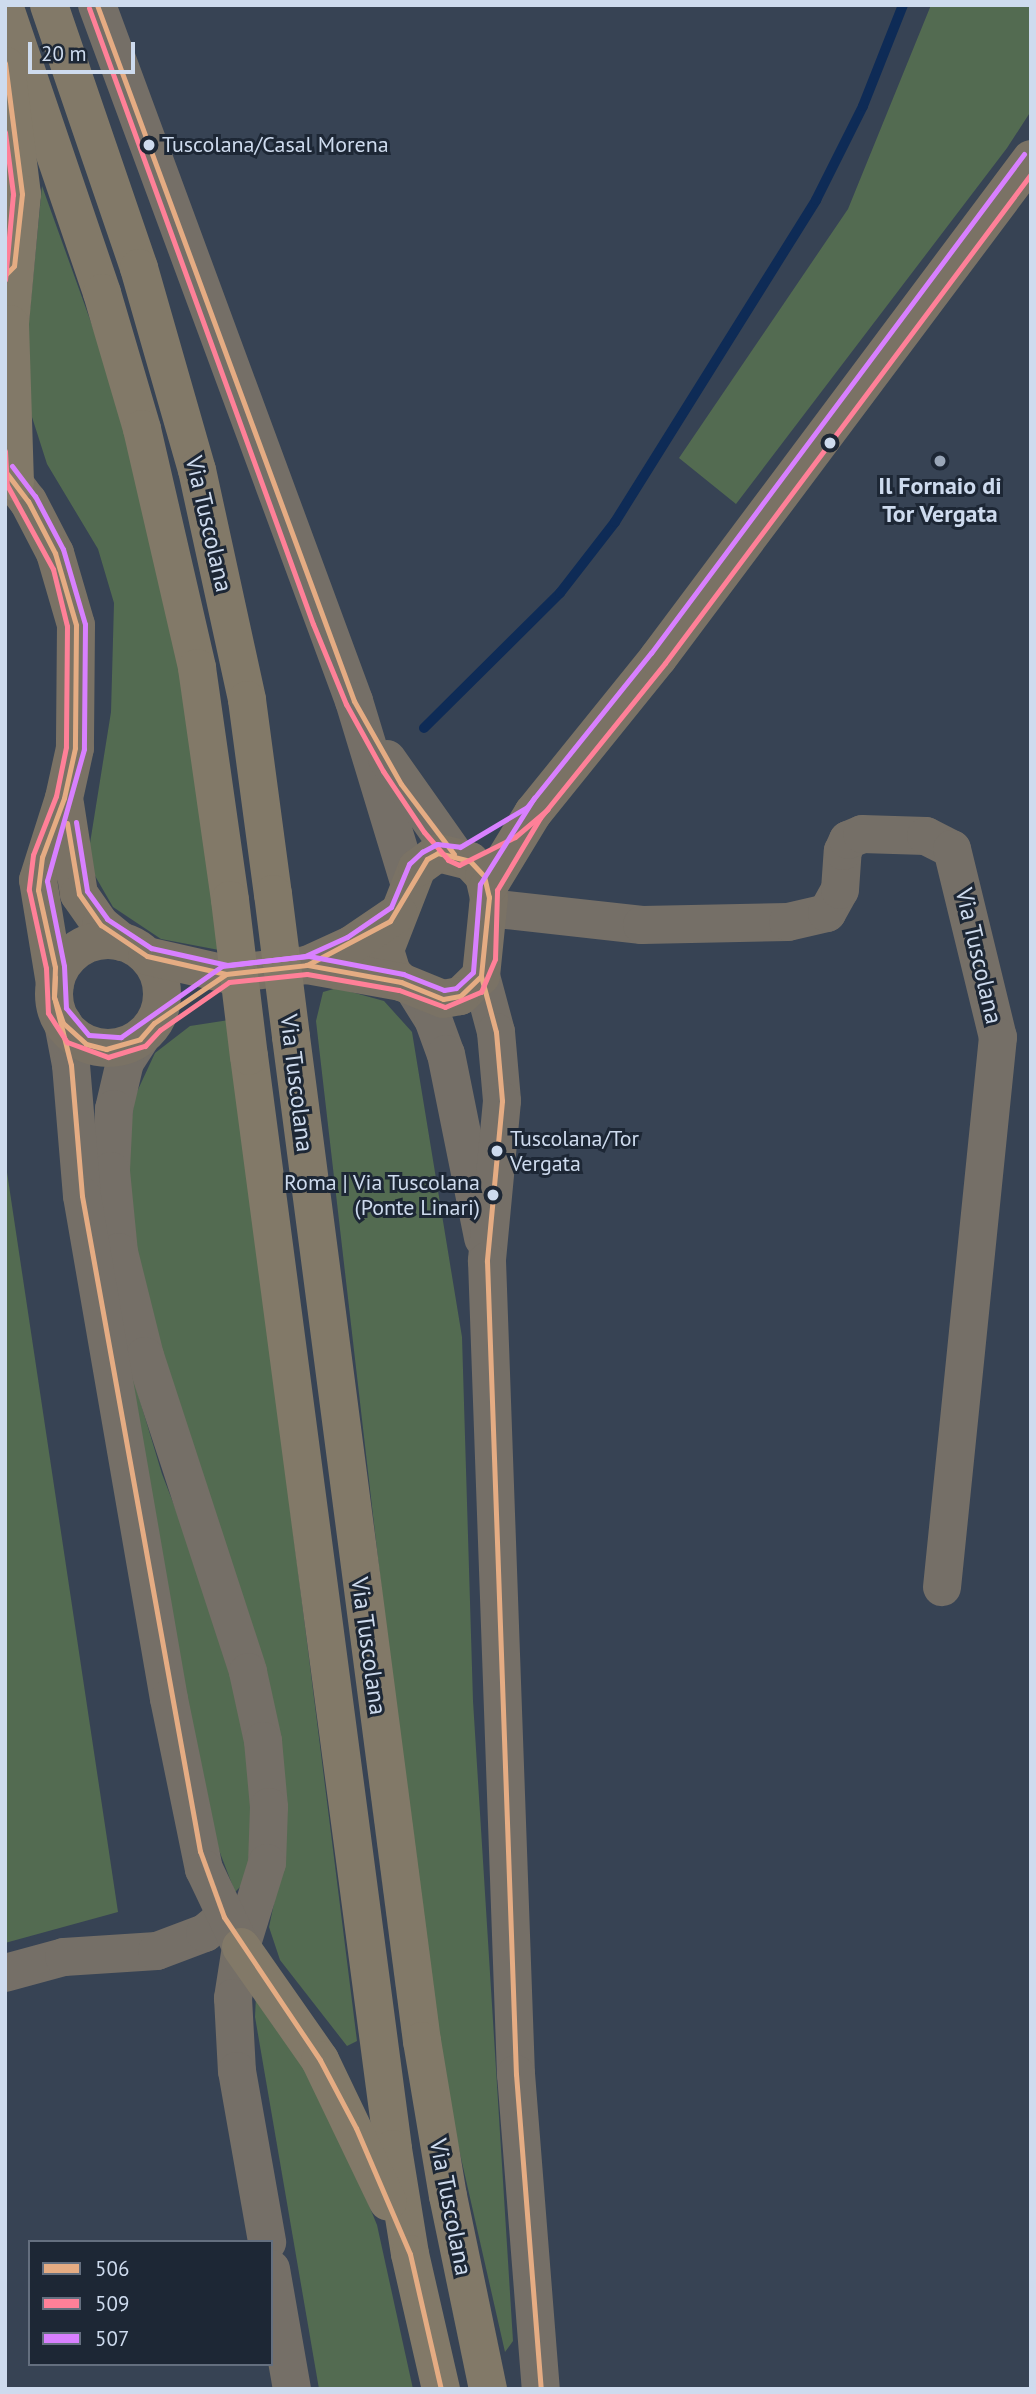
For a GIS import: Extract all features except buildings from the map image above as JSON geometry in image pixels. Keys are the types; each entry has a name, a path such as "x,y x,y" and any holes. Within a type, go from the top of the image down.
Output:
{"main road":[{"name":"Via Tuscolana","path":"49,5 159,331 197,470 247,700 422,2041 450,2207 488,2389"},
{"name":"Via Tuscolana","path":"5,8 102,293 148,451 197,668 230,901 385,2094 410,2254 441,2389"},
{"path":"5,61 21,168 21,219 10,271 10,476 55,553 75,615 77,723 64,799 49,832 38,880 63,1023 86,1044 106,1048 147,1031 242,973"},
{"path":"488,898 478,868 457,855 438,853 427,859 404,899 385,950 392,974 407,986 427,996 452,998 473,988 481,976 488,898 533,813 659,658 1031,159"},
{"path":"64,799 79,894 101,925 135,949 159,974 163,996 147,1031"},
{"path":"457,855 495,840 533,813"},
{"path":"55,984 64,964 79,948 93,942 242,973 307,965 351,946 404,899"},
{"path":"307,965 407,986"},
{"path":"232,1932 303,2034 339,2094 410,2254"}],"street":[{"path":"97,5 354,701 379,781 404,899"},
{"path":"354,701 401,785 457,855"},
{"name":"Via Tuscolana","path":"488,898 642,925 788,922 827,913 840,890 843,851 848,840 862,834 926,836 951,849 998,1037 942,1587"},
{"path":"481,976 496,1032 502,1101 487,1261 516,2074 541,2389"},
{"path":"407,986 433,1019 446,1054 487,1261"},
{"path":"63,1023 72,1073 82,1196 162,1661 200,1851 232,1932 236,2056 267,2240"},
{"path":"147,1031 125,1062 114,1109 111,1171 114,1225 145,1356 235,1628 260,1723 268,1846 261,1893 232,1932"},
{"path":"5,1973 64,1957 157,1951 205,1933 232,1932"},
{"path":"273,2280 292,2389"}],"green space":[{"path":"931,5 1031,5 1031,111 1007,148 736,504 679,458 848,209"},
{"path":"42,186 102,353 147,517 186,705 219,950 161,939 113,907 87,862 111,712 114,603 98,549 47,464 31,414 26,350"},
{"path":"337,988 384,1001 412,1032 462,1337 473,1701 513,2341 505,2352 449,2105 415,1879 316,1021 323,992"},
{"path":"229,1020 357,2041 347,2046 280,1960 269,1927 280,1875 144,1325 122,1183 135,1096 155,1053 190,1026"},
{"path":"5,1159 118,1912 5,1943"},
{"path":"126,1354 162,1474 223,1631 239,1694 253,1805 247,1880 235,1892 209,1824"},
{"path":"256,1996 275,2009 332,2115 377,2225 413,2389 319,2389 255,2017"}],"waterway":[{"path":"424,728 560,593 615,522 816,200 863,106 903,5"}],"transit line":[{"name":"506","path":"97,5 354,701 401,784 454,854"},
{"name":"509","path":"89,8 313,624 346,704 383,771 424,832 448,860 459,865 515,837 548,809"},
{"name":"506","path":"5,63 22,194 14,266 5,275"},
{"name":"509","path":"5,132 13,194 5,280"},
{"name":"507","path":"12,466 35,496 63,549 85,624 84,749 47,881 64,966 66,1008 89,1035 121,1037 222,966 305,956 347,937 391,907 409,864 422,852 437,844 460,847 527,807 651,653 1024,154"},
{"name":"509","path":"5,451 7,485 53,569 67,626 66,747 56,796 33,855 29,890 46,968 48,1013 67,1042 108,1057 145,1046 160,1030 229,982 307,974 399,990 445,1007 481,992 495,959 497,890 540,818 665,663 1031,174"},
{"name":"506","path":"5,471 28,501 55,553 76,625 75,748 64,798 42,857 38,890 55,967 54,997 71,1065 82,1196 200,1851 224,1917 320,2060 356,2128 410,2254 441,2389"},
{"name":"507","path":"76,822 87,891 107,919 151,948 227,965 309,956 403,974 444,990 456,988 473,972 480,884 534,798"},
{"name":"506","path":"67,823 79,894 101,925 147,956 226,974 307,965"},
{"name":"506","path":"438,853 470,861 484,876 489,897 481,976 460,996 443,999 401,982 307,965 390,921 427,859 438,853"},
{"name":"506","path":"55,977 54,997 63,1023 86,1044 106,1049 140,1039 154,1023 226,974"},
{"name":"506","path":"481,976 496,1032 502,1101 487,1261 516,2074 541,2389"}],"place":[{"name":"Tuscolana/Casal Morena","path":"149,145"},
{"name":"Il Fornaio di Tor Vergata","path":"940,461"},
{"name":"Tuscolana/Tor Vergata","path":"497,1151"},
{"name":"Roma | Via Tuscolana (Ponte Linari)","path":"493,1195"}]}
